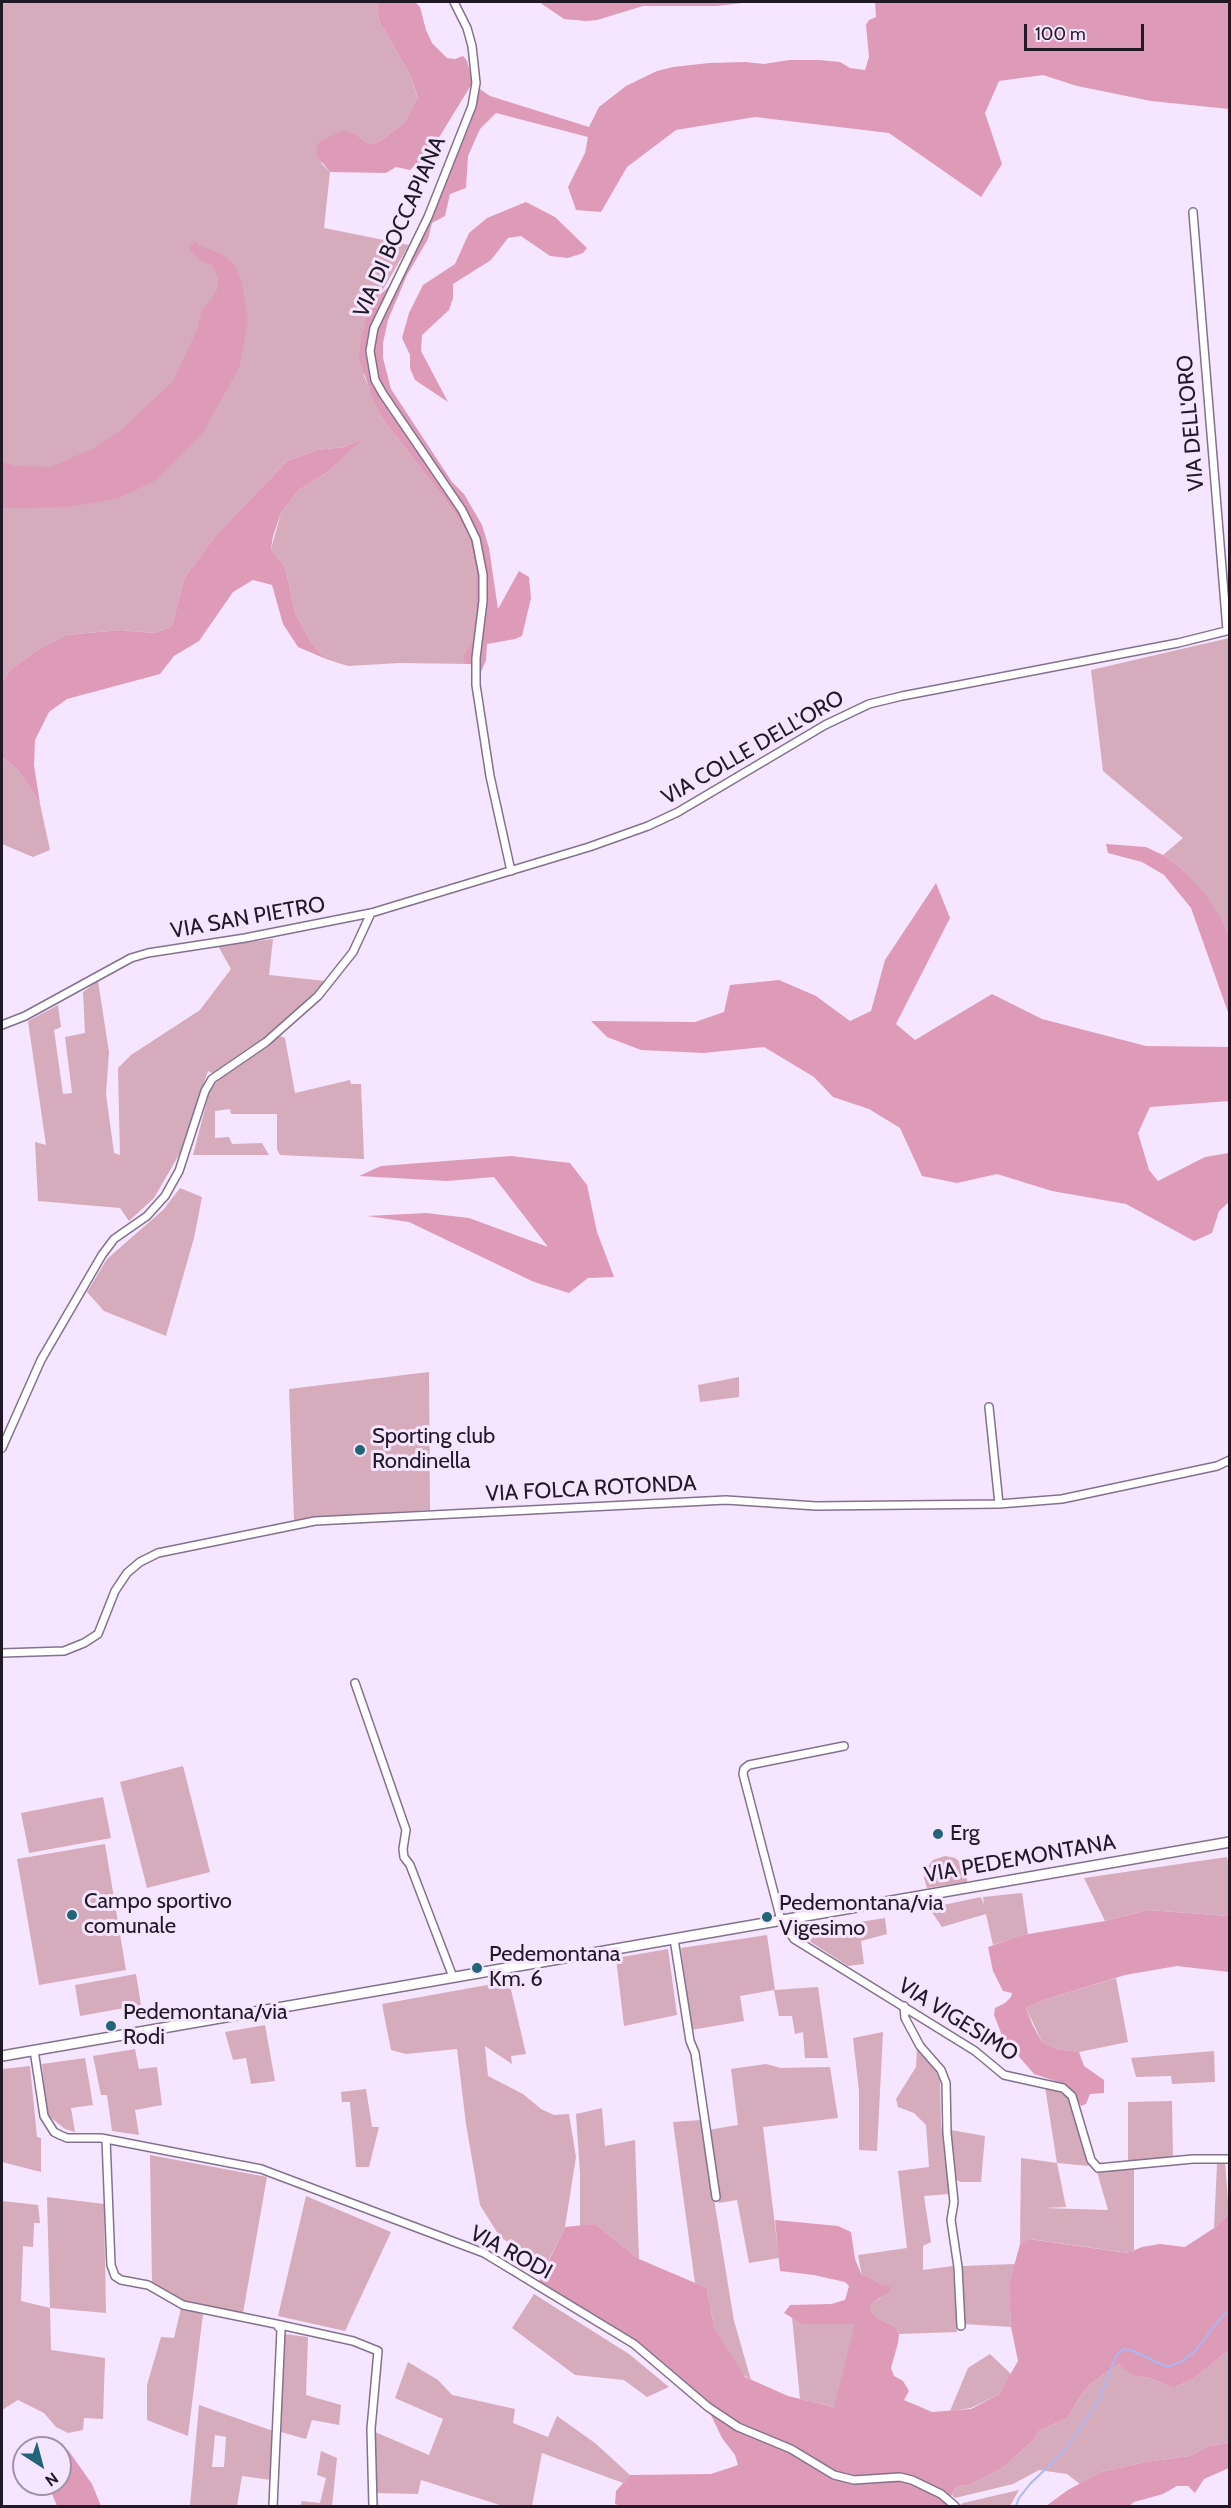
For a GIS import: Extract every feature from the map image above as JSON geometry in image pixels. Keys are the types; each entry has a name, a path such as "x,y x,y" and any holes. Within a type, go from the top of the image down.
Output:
{"street":[{"name":"VIA DI BOCCAPIANA","path":"454,2 467,28 472,46 476,83 472,105 428,217 374,328 370,351 375,380 462,510 476,539 483,575 476,685 490,776 511,871"},
{"name":"VIA DELL'ORO","path":"1193,212 1228,630"},
{"name":"VIA COLLE DELL'ORO","path":"511,871 589,847 669,817 825,725 868,704 1178,643 1228,630"},
{"name":"VIA SAN PIETRO","path":"2,1025 25,1016 131,958 148,953 280,932 371,913 511,871"},
{"path":"2,1448 40,1360 102,1255 114,1239 147,1216 165,1196 179,1171 205,1091 212,1079 266,1042 318,996 353,952 371,913"},
{"path":"989,1407 999,1504"},
{"name":"VIA FOLCA ROTONDA","path":"2,1653 64,1651 84,1643 98,1634 115,1591 127,1572 158,1553 315,1521 726,1500 816,1506 999,1504 1062,1499 1217,1466 1230,1460"},
{"path":"355,1683 406,1830 404,1857 410,1865 453,1977"},
{"path":"781,1920 743,1774 744,1768 749,1765 844,1746"},
{"name":"VIA PEDEMONTANA","path":"2,2056 1230,1842"},
{"name":"VIA VIGESIMO","path":"781,1920 794,1939 975,2051 1004,2075 1063,2088 1072,2096 1091,2160 1098,2168 1193,2159 1230,2159"},
{"path":"675,1939 716,2197"},
{"path":"904,2006 905,2018 920,2046 941,2070 946,2083 947,2133 954,2202 951,2220 958,2266 961,2326"},
{"name":"VIA RODI","path":"34,2050 44,2116 54,2132 67,2138 106,2139 261,2169 484,2253 633,2344 708,2407 738,2427 791,2449 834,2475 854,2480 900,2477 912,2480 941,2493 955,2506"},
{"path":"106,2139 111,2265 115,2276 121,2280 148,2285 177,2302 191,2307 353,2341 378,2351 371,2429 373,2506"},
{"path":"273,2506 282,2336 276,2324"}],"shaded area":[{"path":"2,2 377,2 379,21 410,75 418,99 404,123 380,141 373,144 357,135 321,163 330,172 324,228 409,245 367,317 364,376 382,418 449,505 469,536 476,575 476,606 470,664 400,663 348,666 326,659 311,642 296,615 285,567 271,549 281,513 299,490 328,472 360,440 344,447 317,450 287,461 215,536 184,578 172,626 155,633 120,630 66,635 39,649 11,669 2,681"},
{"path":"377,2 415,2 420,7 432,43 447,58 455,59 463,56 467,61 473,82 438,139 435,160 417,163 410,170 396,167 386,173 330,172 316,155 319,142 344,130 373,144 380,141 404,123 418,98 410,75 379,21"},
{"path":"539,2 751,2 717,6 643,6 597,20 586,21 564,19"},
{"path":"875,2 1229,2 1229,109 1151,101 1077,86 1043,75 999,81 985,113 1002,164 981,197 889,133 755,117 676,130 627,167 601,212 576,210 568,187 585,153 588,137 496,113 480,129 468,156 466,188 450,194 445,216 432,223 428,239 407,275 388,320 383,343 383,358 391,389 452,482 464,494 482,525 489,548 498,609 519,571 529,577 531,598 522,636 487,644 486,660 481,672 470,664 465,664 464,656 472,642 476,606 476,575 469,536 449,505 382,418 372,397 359,358 367,317 381,294 405,271 423,236 471,122 480,89 490,96 589,127 599,107 626,86 657,71 673,67 709,63 764,64 789,60 819,60 840,62 850,68 865,70 869,57 866,25 869,20 876,17"},
{"path":"526,202 555,217 587,248 583,253 568,258 550,256 521,236 508,238 491,260 453,284 453,298 449,310 422,335 421,351 448,402 415,380 410,368 410,355 402,338 409,313 423,285 455,264 469,233 487,218"},
{"path":"195,241 200,246 221,254 234,264 242,283 248,321 239,368 202,434 156,480 119,498 69,507 2,508 2,462 16,466 51,467 92,449 120,431 173,381 197,330 202,309 218,288 218,277 212,265 200,260 189,249"},
{"path":"362,439 328,472 299,490 281,513 273,536 271,549 285,567 296,615 311,642 326,659 298,647 283,624 272,585 253,580 233,592 199,641 174,656 160,674 67,699 49,712 35,740 34,765 40,804 18,770 2,757 2,681 11,669 39,649 66,635 120,630 155,633 172,626 184,578 215,536 287,461 317,450 344,447"},
{"path":"1229,638 1229,937 1224,923 1182,869 1163,855 1183,838 1103,771 1091,670"},
{"path":"2,757 18,770 40,804 50,850 33,857 2,844"},
{"path":"1106,844 1146,847 1163,855 1182,869 1206,895 1224,923 1229,937 1229,1015 1191,908 1164,875 1142,862 1108,853"},
{"path":"936,883 950,918 896,1024 915,1040 992,994 1042,1019 1146,1046 1229,1047 1229,1101 1150,1107 1138,1133 1149,1170 1158,1181 1205,1157 1229,1153 1229,1202 1219,1211 1212,1233 1194,1241 1126,1204 1052,1191 997,1174 957,1183 922,1176 900,1128 869,1109 833,1097 814,1077 764,1047 703,1053 641,1050 607,1037 591,1021 695,1022 724,1012 730,985 779,980 816,996 850,1021 871,1011 885,960"},
{"path":"273,939 269,975 326,981 296,1011 253,1047 214,1074 208,1071 180,1153 154,1198 129,1221 120,1208 38,1201 35,1142 46,1145 28,1021 58,1005 61,1027 54,1030 63,1094 72,1093 65,1037 85,1033 83,992 98,981 109,1052 106,1094 114,1153 120,1155 118,1068 131,1055 200,1010 231,969 218,946"},
{"path":"280,1036 285,1038 295,1093 350,1080 351,1084 361,1084 364,1159 280,1155 277,1149 277,1114 231,1114 230,1109 215,1111 215,1138 229,1137 232,1144 262,1143 269,1155 193,1155 209,1093 215,1084 221,1077"},
{"path":"511,1156 570,1163 587,1185 597,1232 614,1277 588,1278 569,1293 534,1282 409,1222 367,1216 426,1213 469,1218 548,1247 494,1177 447,1181 359,1176 381,1166"},
{"path":"180,1188 202,1197 194,1238 166,1336 104,1311 87,1292 107,1259 163,1210"},
{"name":"Sporting club Rondinella","path":"429,1372 430,1510 294,1521 289,1389"},
{"path":"739,1377 739,1397 700,1402 698,1385"},
{"path":"183,1766 210,1872 147,1888 120,1782"},
{"path":"103,1797 111,1838 29,1853 21,1813"},
{"name":"Campo sportivo comunale","path":"105,1844 126,1970 39,1985 17,1859"},
{"path":"945,1856 955,1858 963,1864 967,1873 967,1882 927,1888 924,1878 926,1869 933,1860"},
{"path":"1227,1857 1230,1869 1229,1916 1148,1910 1105,1921 1084,1878"},
{"path":"1022,1893 1028,1934 993,1945 986,1914 942,1927 929,1908 981,1897 984,1905 983,1897"},
{"path":"1148,1910 1229,1916 1229,1972 1177,1966 1125,1975 1044,2000 1026,2008 1042,2042 1057,2049 1079,2052 1084,2066 1104,2080 1104,2093 1090,2094 1086,2104 1081,2106 1067,2085 1034,2074 1003,2038 994,2015 995,2008 1005,2003 1012,1993 1003,1991 993,1971 988,1947 1023,1935 1105,1921"},
{"path":"885,1918 887,1934 861,1941 864,1964 848,1966 795,1932"},
{"path":"767,1935 775,1990 818,1987 828,2058 805,2058 803,2032 795,2034 792,2016 779,2016 774,1990 740,1996 744,2021 691,2030 681,1948"},
{"path":"668,1949 677,2015 624,2026 616,1958"},
{"path":"136,1974 141,2005 80,2016 75,1985"},
{"path":"1116,1978 1128,2042 1079,2052 1057,2049 1042,2042 1026,2008 1044,2000"},
{"path":"509,1981 526,2054 511,2056 512,2064 485,2046 488,2076 523,2094 541,2109 554,2115 569,2114 576,2157 565,2227 546,2266 500,2237 480,2205 466,2124 457,2049 406,2054 391,2050 382,2004"},
{"path":"265,2025 275,2081 251,2084 246,2058 233,2060 225,2032"},
{"path":"883,2032 877,2151 859,2150 859,2091 853,2038"},
{"path":"917,2048 934,2067 940,2081 941,2124 949,2194 924,2196 931,2242 923,2246 923,2270 953,2266 957,2332 899,2334 894,2326 877,2318 870,2310 869,2304 881,2298 882,2285 871,2278 862,2277 858,2255 907,2248 898,2171 929,2167 926,2125 914,2113 898,2107 896,2099 916,2067"},
{"path":"135,2049 139,2069 157,2067 162,2105 135,2110 139,2135 112,2131 107,2095 101,2095 93,2056"},
{"path":"1214,2051 1215,2082 1172,2084 1171,2076 1136,2077 1131,2058"},
{"path":"85,2058 93,2105 71,2108 75,2132 65,2129 50,2117 46,2108 42,2064"},
{"path":"766,2064 781,2068 830,2067 838,2118 763,2127 779,2258 749,2263 737,2200 719,2203 708,2130 738,2125 731,2069"},
{"path":"30,2066 37,2137 41,2138 41,2172 2,2162 2,2069"},
{"path":"1045,2087 1058,2090 1070,2100 1089,2166 1057,2163"},
{"path":"366,2089 372,2127 379,2127 369,2167 356,2167 350,2102 342,2102 341,2092"},
{"path":"1172,2101 1173,2158 1128,2163 1128,2102"},
{"path":"602,2108 605,2146 635,2140 639,2259 595,2224 580,2226 580,2173 576,2114"},
{"path":"701,2120 734,2321 751,2380 742,2374 714,2327 707,2288 695,2283 673,2122"},
{"path":"951,2130 985,2136 981,2182 960,2182 954,2178"},
{"path":"150,2155 267,2177 243,2313 179,2300 152,2283"},
{"path":"1021,2158 1057,2163 1066,2207 1044,2208 1108,2210 1097,2172 1134,2168 1134,2250 1129,2253 1030,2239 1020,2244"},
{"path":"1225,2162 1229,2213 1214,2228 1217,2163"},
{"path":"306,2196 391,2232 345,2331 278,2316"},
{"path":"47,2197 104,2204 106,2313 50,2308"},
{"path":"2,2201 38,2205 40,2223 34,2223 33,2247 23,2246 21,2301 50,2308 51,2350 105,2358 103,2419 84,2418 83,2430 68,2433 56,2427 44,2413 18,2400 2,2410"},
{"path":"1229,2213 1229,2350 1193,2379 1173,2388 1150,2378 1136,2376 1119,2364 1084,2391 1067,2418 1039,2431 1034,2440 1001,2469 969,2485 957,2486 945,2506 622,2506 615,2504 616,2491 630,2475 711,2474 738,2465 735,2455 722,2438 707,2407 634,2344 537,2286 565,2227 595,2224 639,2259 707,2288 714,2327 745,2377 788,2396 834,2407 855,2324 802,2324 784,2313 790,2305 831,2304 845,2300 849,2286 845,2282 814,2275 780,2271 775,2220 838,2226 851,2232 855,2259 862,2276 891,2287 888,2293 870,2304 870,2310 877,2318 894,2326 899,2334 891,2368 894,2376 903,2381 909,2391 904,2400 932,2412 971,2409 999,2394 1018,2361 1011,2327 1009,2285 1020,2244 1029,2239 1128,2253 1142,2247 1160,2244 1185,2247 1214,2228"},
{"path":"1015,2264 1009,2285 1011,2327 963,2324 963,2266"},
{"path":"534,2294 629,2354 669,2387 647,2397 624,2380 575,2375 512,2328"},
{"path":"181,2308 203,2314 188,2436 147,2420 147,2385 161,2337 174,2338"},
{"path":"792,2317 802,2324 856,2324 835,2407 800,2399"},
{"path":"284,2334 308,2337 306,2395 341,2405 339,2425 312,2420 306,2439 281,2432"},
{"path":"1229,2350 1229,2443 1208,2446 1190,2456 1145,2462 1101,2472 1080,2484 1067,2474 1039,2470 1013,2484 955,2498 952,2495 957,2486 969,2485 1001,2469 1034,2440 1039,2431 1067,2418 1084,2391 1119,2364 1136,2376 1150,2378 1173,2388 1193,2379"},
{"path":"990,2354 1011,2374 999,2394 971,2408 950,2411 968,2368"},
{"path":"408,2362 438,2380 452,2395 515,2409 513,2423 548,2437 557,2416 595,2443 630,2475 623,2483 542,2453 532,2506 503,2506 421,2480 418,2494 376,2493 375,2432 429,2455 443,2419 395,2398"},
{"path":"199,2405 273,2431 271,2480 242,2476 237,2506 190,2506","holes":["215,2435 226,2437 224,2467 212,2467"]},
{"path":"1229,2443 1229,2468 1204,2479 1195,2493 1188,2486 1177,2486 1163,2494 1134,2502 1129,2506 1046,2506 1068,2490 1101,2472 1145,2462 1190,2456 1208,2446"},
{"path":"321,2451 337,2458 332,2506 300,2506 302,2501 320,2503 326,2478 317,2475"},
{"path":"72,2456 92,2484 101,2506 57,2506 53,2496 72,2496"},
{"path":"1019,2490 1010,2506 960,2505 963,2503"}],"waterway":[{"path":"1016,2506 1030,2484 1064,2451 1099,2399 1116,2356 1123,2349 1131,2350 1167,2367 1181,2362 1195,2351 1224,2314 1230,2310"}],"place":[{"name":"Sporting club Rondinella","path":"360,1450"},
{"name":"Erg","path":"938,1834"},
{"name":"Campo sportivo comunale","path":"72,1915"},
{"name":"Pedemontana/via Vigesimo","path":"767,1917"},
{"name":"Pedemontana Km. 6","path":"477,1968"},
{"name":"Pedemontana/via Rodi","path":"111,2026"}]}
